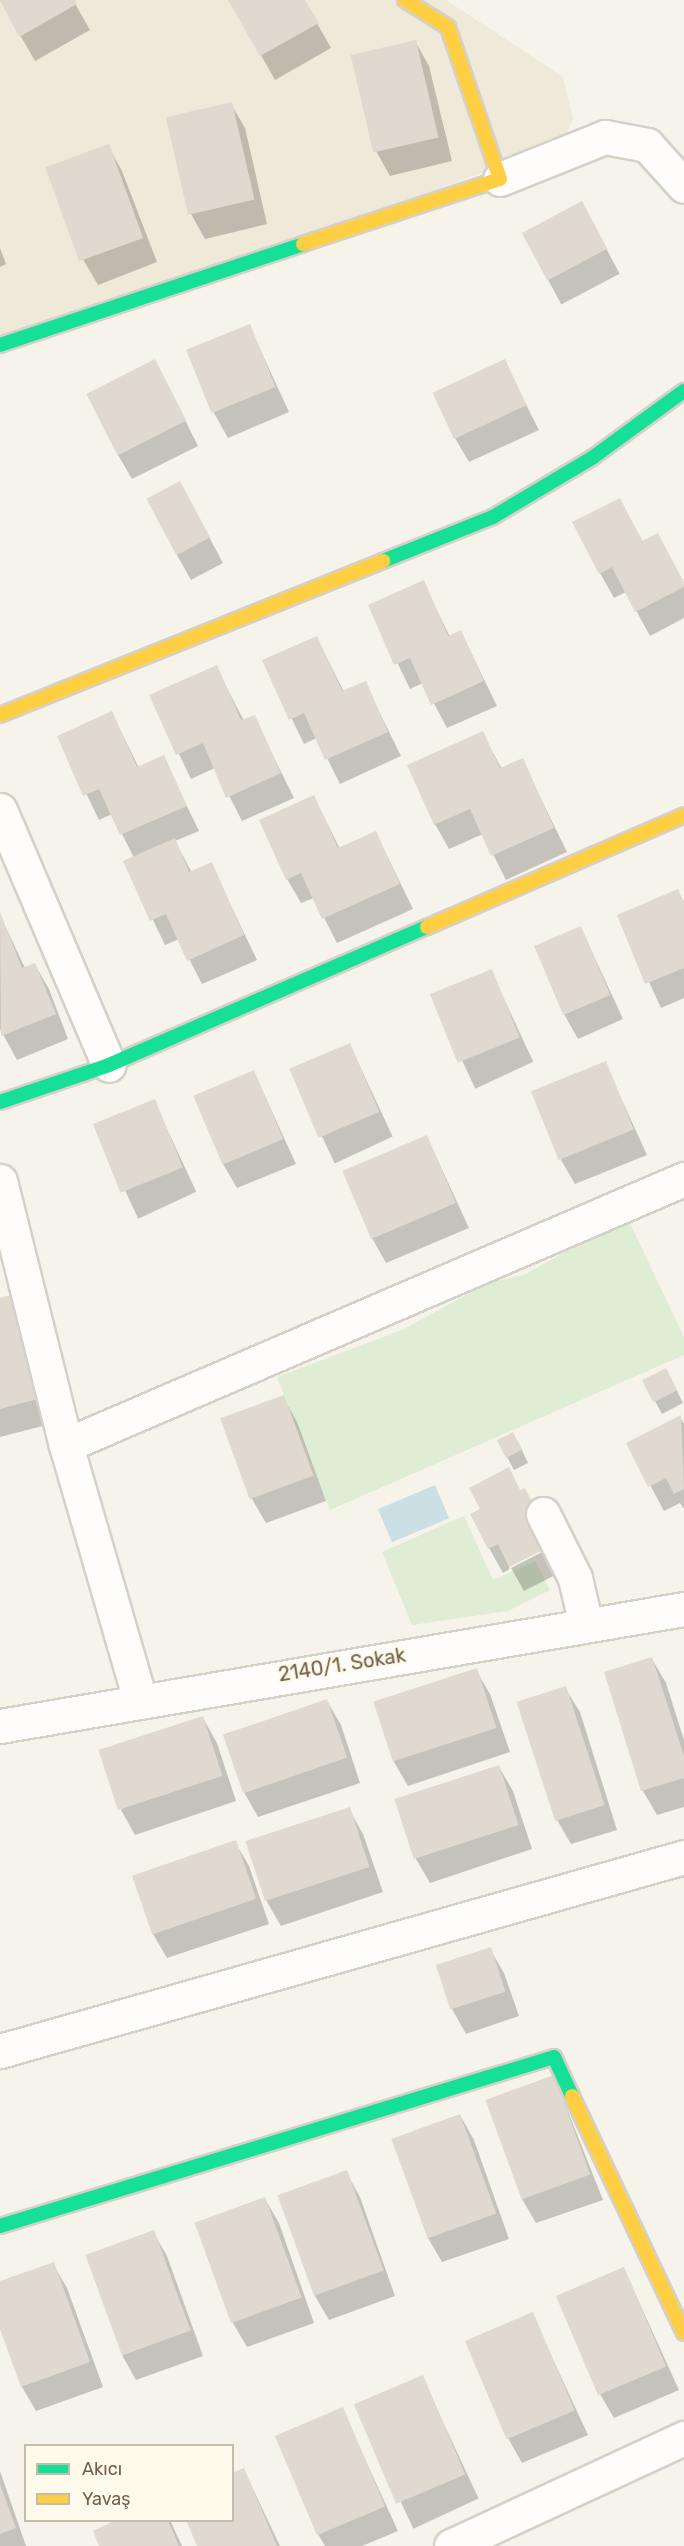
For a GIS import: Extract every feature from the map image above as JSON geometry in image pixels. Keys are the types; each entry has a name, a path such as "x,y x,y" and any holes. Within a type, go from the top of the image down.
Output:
{"street":[{"path":"405,0 448,27 500,179"},
{"path":"0,345 500,179 605,137 647,145 684,186"},
{"path":"0,716 493,517 592,458 684,391"},
{"path":"0,810 109,1065"},
{"path":"0,1102 109,1065 684,814"},
{"path":"66,1445 684,1179"},
{"path":"0,1181 66,1445 140,1699"},
{"path":"543,1514 575,1578 586,1625"},
{"name":"2140/1. Sokak","path":"0,1725 140,1699 684,1609"},
{"path":"0,2051 684,1857"},
{"path":"0,2226 554,2057 684,2333"},
{"path":"451,2546 684,2438"}],"shaded area":[{"path":"0,0 446,0 563,77 573,118 564,142 0,354"},
{"path":"435,1485 449,1518 392,1542 378,1509"}],"green space":[{"path":"627,1217 684,1337 684,1355 330,1510 277,1377 402,1330 488,1283 524,1275"},
{"path":"464,1516 493,1580 535,1561 550,1590 508,1611 412,1625 382,1552"}],"building":[{"path":"0,0 75,0 77,4 19,37"},
{"path":"228,0 305,0 319,23 260,56"},
{"path":"416,40 438,137 373,153 351,55"},
{"path":"232,102 254,199 188,215 166,117"},
{"path":"109,144 143,238 79,261 45,167"},
{"path":"582,201 607,249 547,281 522,233"},
{"path":"250,324 275,387 211,413 186,350"},
{"path":"155,359 186,420 118,455 86,394"},
{"path":"505,359 527,405 454,439 432,393"},
{"path":"180,481 210,538 176,555 146,499"},
{"path":"620,498 642,541 658,533 684,583 684,587 635,612 612,567 599,574 572,522"},
{"path":"424,580 448,636 461,630 484,681 431,705 410,658 394,665 368,605"},
{"path":"317,636 342,691 366,681 388,732 325,760 304,713 289,720 262,660"},
{"path":"217,665 241,720 255,715 281,773 226,798 203,743 176,755 149,695"},
{"path":"112,711 137,767 164,755 187,806 120,835 99,789 83,796 57,736"},
{"path":"483,731 500,768 523,758 554,828 491,856 470,809 434,825 407,765"},
{"path":"314,795 338,848 376,831 400,884 322,919 301,873 286,880 259,820"},
{"path":"175,838 189,872 212,862 244,935 187,961 166,914 150,921 123,861"},
{"path":"678,889 684,903 684,968 645,984 617,915"},
{"path":"0,912 22,968 35,963 56,1014 1,1036"},
{"path":"581,926 610,995 563,1015 534,946"},
{"path":"492,969 520,1038 458,1063 430,994"},
{"path":"350,1043 379,1112 319,1138 289,1069"},
{"path":"606,1061 634,1130 559,1160 531,1091"},
{"path":"254,1070 283,1139 223,1165 193,1096"},
{"path":"155,1099 183,1168 121,1193 93,1124"},
{"path":"427,1135 456,1203 371,1239 342,1171"},
{"path":"23,1292 49,1396 0,1409 0,1298"},
{"path":"666,1368 677,1390 653,1403 642,1380"},
{"path":"284,1395 313,1476 250,1499 220,1418"},
{"path":"681,1415 684,1489 674,1494 666,1478 648,1487 626,1443"},
{"path":"513,1432 522,1450 506,1458 497,1440"},
{"path":"509,1467 520,1490 525,1488 542,1522 549,1547 509,1567 498,1544 488,1549 470,1514 480,1509 469,1488"},
{"path":"652,1657 684,1756 684,1778 641,1791 604,1672"},
{"path":"477,1668 496,1728 393,1762 373,1702"},
{"path":"566,1686 605,1805 555,1821 517,1702"},
{"path":"327,1699 347,1758 243,1793 223,1735"},
{"path":"203,1716 222,1776 118,1810 98,1750"},
{"path":"499,1765 518,1825 414,1859 394,1799"},
{"path":"350,1807 369,1867 265,1901 245,1841"},
{"path":"236,1840 256,1899 152,1934 132,1876"},
{"path":"491,1947 506,1992 450,2010 436,1965"},
{"path":"554,2075 590,2175 522,2200 485,2100"},
{"path":"460,2114 496,2214 428,2239 391,2139"},
{"path":"347,2170 384,2271 314,2296 277,2195"},
{"path":"265,2197 302,2298 231,2323 195,2223"},
{"path":"154,2230 191,2331 122,2356 85,2255"},
{"path":"54,2262 90,2362 21,2387 0,2329 0,2281"},
{"path":"624,2267 666,2366 598,2395 556,2296"},
{"path":"533,2312 575,2410 507,2439 465,2341"},
{"path":"423,2375 465,2474 396,2504 354,2404"},
{"path":"343,2407 385,2506 317,2535 275,2436"},
{"path":"244,2468 277,2546 197,2546 187,2522 234,2522 234,2472"},
{"path":"0,2484 16,2528 0,2534"},
{"path":"112,2522 169,2522 179,2546 99,2546 93,2531"}],"traffic: fast":[{"path":"0,345 303,244"},
{"path":"383,561 493,517 592,458 684,391"},
{"path":"0,1102 109,1065 427,927"},
{"path":"0,2226 554,2057 572,2096"}],"traffic: slow":[{"path":"303,244 500,179 448,27 405,0"},
{"path":"0,715 383,561"},
{"path":"427,927 684,815"},
{"path":"572,2096 684,2333"}]}
